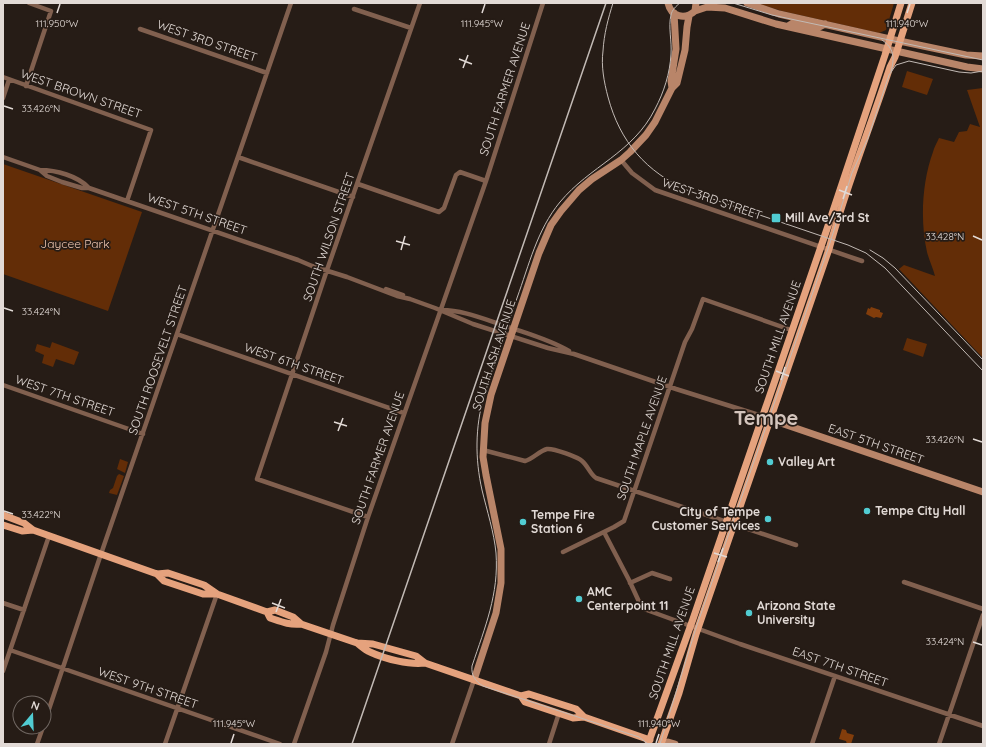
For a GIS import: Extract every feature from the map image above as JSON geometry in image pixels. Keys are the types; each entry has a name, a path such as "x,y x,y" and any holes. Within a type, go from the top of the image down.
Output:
{"main road":[{"name":"SOUTH MILL AVENUE","path":"649,742 821,246 888,48 901,3"},
{"name":"SOUTH MILL AVENUE","path":"661,744 679,692 698,629 794,351 861,148 890,67 895,58 912,3"},
{"path":"791,330 795,334 791,345 794,351"},
{"path":"3,515 24,523 33,530 157,574 164,581 203,594 217,594 267,612 275,610 292,617 301,624 357,643 369,652 414,664 425,663 521,696 529,694 576,709 584,717 649,742"},
{"path":"3,525 22,531 33,530"},
{"path":"521,696 525,702 573,718 584,717"}],"street":[{"path":"26,86 51,11 29,3"},
{"name":"SOUTH ROOSEVELT STREET","path":"52,701 101,554 291,3"},
{"name":"SOUTH WILSON STREET","path":"368,517 257,479 420,3"},
{"name":"SOUTH FARMER AVENUE","path":"294,744 326,652 333,625 368,517 486,181 543,3"},
{"path":"668,3 674,13 681,16 689,16 695,11 706,7 719,7 760,20 888,48 961,66 983,69"},
{"path":"695,11 696,3"},
{"path":"747,3 779,14 890,39 966,55 983,56"},
{"path":"354,9 411,28"},
{"name":"SOUTH ASH AVENUE","path":"672,88 671,81 676,49 674,13"},
{"name":"SOUTH ASH AVENUE","path":"452,744 500,597 502,571 500,542 486,474 483,450 486,410 539,253 555,220 561,210 579,190 592,179 621,160 636,147 652,127 672,88 677,83 685,50 689,16"},
{"path":"788,26 793,23 817,28 826,24"},
{"name":"WEST 3RD STREET","path":"140,29 267,73"},
{"name":"WEST BROWN STREET","path":"3,77 152,130 127,201"},
{"path":"3,98 9,80"},
{"name":"WEST 5TH STREET","path":"3,157 40,170 48,170 77,179 89,188 298,260 313,263 328,270 379,288 398,293 470,323 550,342 574,354"},
{"path":"238,157 353,197"},
{"name":"WEST 3RD STREET","path":"621,160 632,173 655,190 862,261"},
{"path":"358,184 439,212 444,208 456,175 460,172 486,181"},
{"name":"SOUTH MAPLE AVENUE","path":"563,552 604,532 624,520 686,342 692,330 703,298 791,330"},
{"name":"WEST 5TH STREET","path":"440,310 450,310 486,319 513,332 574,354 670,387 762,416"},
{"name":"WEST 6TH STREET","path":"178,334 404,413"},
{"name":"WEST 7TH STREET","path":"3,385 143,434"},
{"name":"EAST 5TH STREET","path":"762,416 983,492"},
{"path":"483,450 492,451 525,461 543,451 551,449 579,459 596,478 796,545"},
{"path":"604,532 641,606 644,609 690,626"},
{"path":"3,671 49,536"},
{"path":"630,583 652,573 670,579"},
{"path":"904,582 983,609"},
{"path":"165,744 217,594"},
{"path":"3,603 24,610"},
{"path":"939,744 983,615"},
{"name":"EAST 7TH STREET","path":"690,626 983,726"},
{"name":"WEST 9TH STREET","path":"10,650 280,744"},
{"path":"812,744 834,676"},
{"path":"549,744 559,713"},
{"path":"649,742 661,744 668,742 675,744"}],"green space":[{"path":"756,3 894,3 886,30 879,33 782,11"},
{"path":"907,71 933,79 927,95 902,87"},
{"path":"983,88 983,358 899,269 904,265 935,276 927,252 923,228 924,189 929,164 939,138 954,142 959,132 967,131 970,124 980,127 967,90"},
{"name":"Jaycee Park","path":"3,164 142,212 108,311 3,274"},
{"path":"907,338 927,344 923,357 903,350"},
{"path":"52,342 79,352 74,365 56,359 53,367 42,363 44,355 35,351 37,344 50,348"},
{"path":"120,459 128,462 125,473 117,469"},
{"path":"119,474 124,476 117,495 109,493 113,488"}],"shaded area":[{"path":"871,307 880,310 880,312 883,313 881,318 874,318 866,314 868,308 870,309"},
{"path":"842,729 846,730 847,733 854,735 851,744 847,744 846,741 839,739"}],"tram line":[{"path":"613,3 606,27 602,62 605,86 613,113 620,128 637,154 648,165 660,175 689,191 848,245 866,253 885,268 983,371"},
{"path":"648,744 639,737 483,686 474,678 472,666 490,610 496,568 494,537 482,490 478,467 477,443 479,419 484,396 539,236 552,213 572,189 623,148 646,124 661,96 668,75 671,49 671,15 674,8 680,3"},
{"path":"733,3 772,15 983,60"},
{"path":"882,40 891,50 893,58 891,71"},
{"path":"660,744 696,628 828,249 852,173 868,138 889,75 896,65 909,61 959,72 971,73 983,71"},
{"path":"870,250 895,268 983,360"}],"railway":[{"path":"352,744 606,3"}],"place":[{"name":"Mill Ave/3rd St","path":"776,218"},
{"name":"Valley Art","path":"770,462"},
{"name":"Tempe City Hall","path":"867,511"},
{"name":"City of Tempe Customer Services","path":"768,519"},
{"name":"Tempe Fire Station 6","path":"523,522"},
{"name":"AMC Centerpoint 11","path":"579,599"},
{"name":"Arizona State University","path":"749,613"}],"district":[{"name":"Tempe","path":"766,418"}]}
